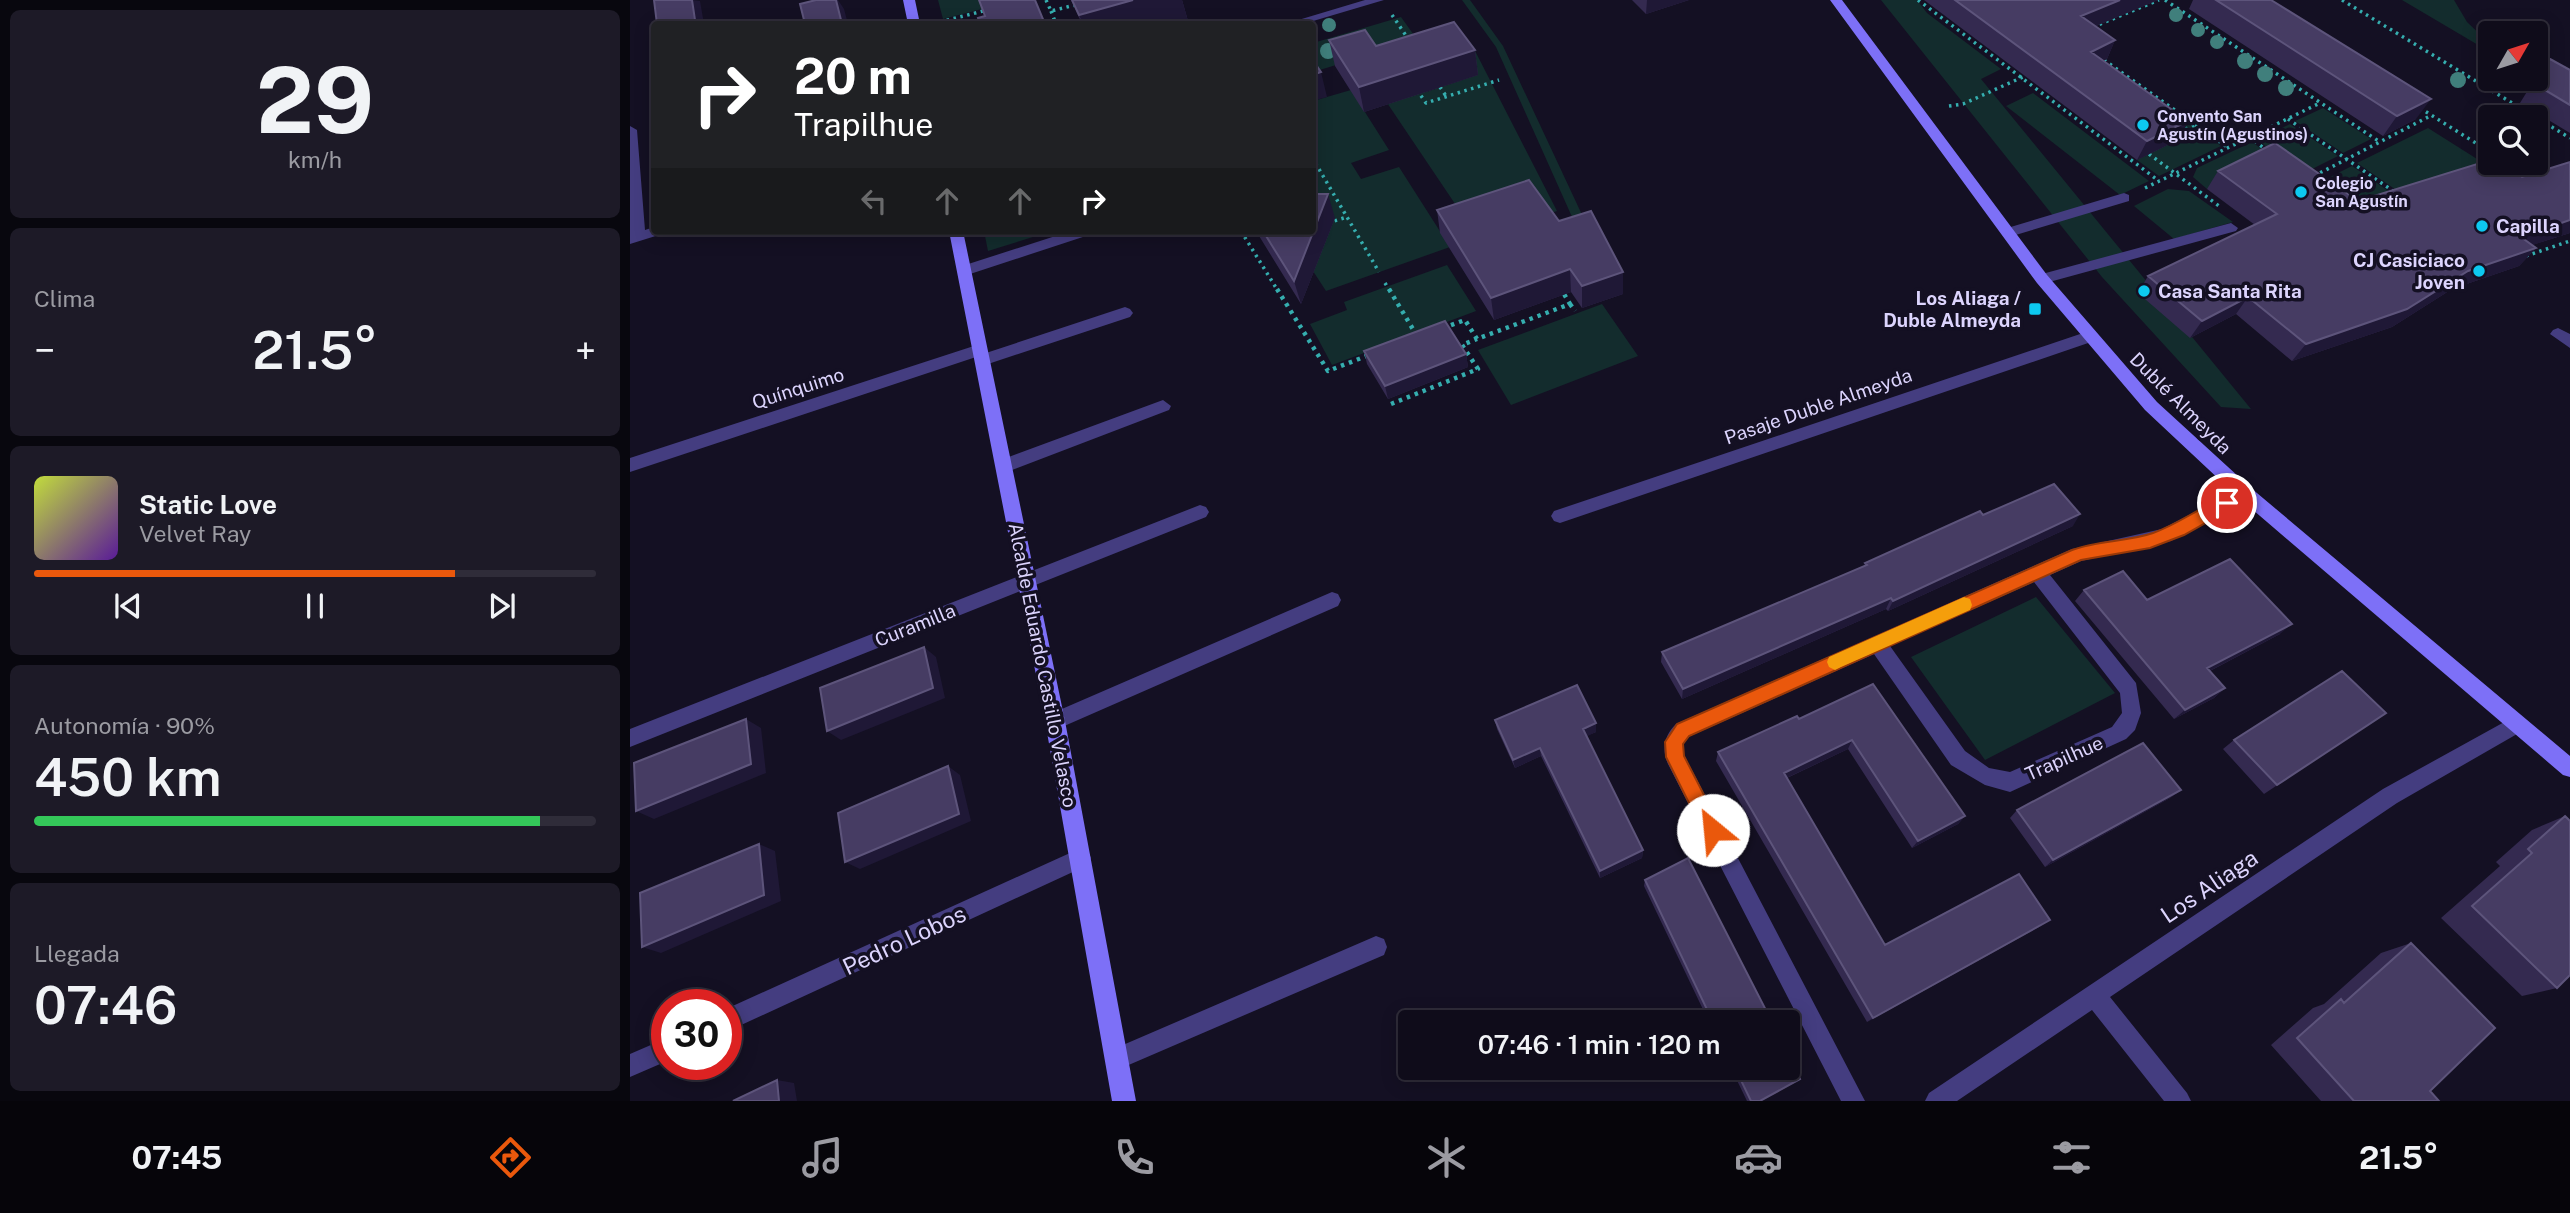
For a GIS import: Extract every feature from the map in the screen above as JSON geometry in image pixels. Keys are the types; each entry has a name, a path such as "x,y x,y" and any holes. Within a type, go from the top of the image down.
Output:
{"main road":[{"path":"909,0 913,21"},
{"name":"Dublé Almeyda","path":"1836,0 2042,279 2089,337 2151,406 2245,493 2570,768"},
{"name":"Alcalde Eduardo Castillo Velasco","path":"957,235 1055,721 1124,1101"}],"street":[{"path":"1302,21 1378,0"},
{"path":"630,131 634,238 651,233"},
{"path":"2009,232 2124,198"},
{"path":"2042,279 2231,228"},
{"path":"964,271 1075,235"},
{"name":"Quínquimo","path":"630,465 981,355 1125,313"},
{"name":"Pasaje Duble Almeyda","path":"1560,516 2089,337"},
{"path":"1004,466 1163,406"},
{"path":"1853,1101 1675,757 1674,742 1683,730 2078,554 2165,536 2245,493"},
{"name":"Curamilla","path":"630,738 1200,512"},
{"name":"Trapilhue","path":"1877,643 1958,758 1985,776 2010,782 2035,771 2119,733 2130,724 2134,708 2129,689 2037,572"},
{"path":"1055,721 1332,600"},
{"name":"Los Aliaga","path":"1937,1101 2390,796 2517,724"},
{"path":"2540,743 2570,756"},
{"name":"Pedro Lobos","path":"742,1014 1081,858"},
{"path":"1117,1059 1376,947"},
{"path":"2094,995 2179,1101"},
{"path":"630,1066 651,1056"}],"path":[{"path":"1046,0 1055,21"},
{"path":"1918,0 2159,181 2320,103"},
{"path":"2084,31 2159,0"},
{"path":"2165,0 2380,142"},
{"path":"2342,0 2570,138"},
{"path":"1051,11 1082,3"},
{"path":"944,21 991,9"},
{"path":"2104,13 2113,19"},
{"path":"1394,19 1415,48"},
{"path":"2104,60 2227,147"},
{"path":"1964,104 2024,77"},
{"path":"1411,83 1426,103 1499,80"},
{"path":"1440,88 1446,96"},
{"path":"2420,108 2478,144"},
{"path":"2308,179 2432,115"},
{"path":"2075,118 2077,116 2123,149"},
{"path":"2287,119 2402,197"},
{"path":"2172,135 2194,125"},
{"path":"2249,137 2269,151"},
{"path":"2149,154 2175,173"},
{"path":"1316,164 1379,272"},
{"path":"1328,224 1347,217"},
{"path":"1243,235 1328,371 1379,352"},
{"path":"2523,256 2570,241"},
{"path":"1556,282 1575,311"},
{"path":"1385,283 1420,344"},
{"path":"1391,404 1478,369 1462,345 1570,304"},
{"path":"1441,329 1465,320 1476,339"},
{"path":"1417,337 1429,333"}],"green space":[{"path":"938,0 1017,0 943,19"},
{"path":"1462,0 1470,0 1503,46 1591,234 1581,237 1496,47"},
{"path":"1881,0 1917,0 1927,13 2001,69 1981,79 2251,409 2221,407 2102,277"},
{"path":"2402,0 2454,0 2467,22 2478,33 2478,45"},
{"path":"1401,17 1429,56 1369,55 1316,71 1316,42"},
{"path":"1471,43 1557,211 1478,238 1373,82 1410,71 1426,92 1477,75 1457,47"},
{"path":"2102,61 2221,146 2159,176 2137,160 2178,139"},
{"path":"1351,90 1389,150 1351,163 1361,179 1399,167 1450,247 1326,291 1290,235 1316,235 1316,100"},
{"path":"2033,93 2149,181 2120,195 2006,106"},
{"path":"2323,108 2371,139 2343,153 2295,121"},
{"path":"2290,124 2338,156 2304,173 2257,140"},
{"path":"2428,128 2478,160 2478,166 2399,192 2357,163"},
{"path":"2252,142 2273,157 2207,189 2193,177 2197,168"},
{"path":"2352,166 2403,201 2404,223 2318,183"},
{"path":"2168,189 2189,191 2233,222 2174,239 2134,206"},
{"path":"985,235 1039,235 988,251"},
{"path":"1447,265 1476,311 1332,365 1310,324 1347,310 1344,302"},
{"path":"1602,304 1638,356 1511,405 1478,350"},
{"path":"2036,597 2115,693 1985,760 1911,657"}],"building":[{"path":"654,0 692,0 695,20 657,21"},
{"path":"816,0 836,0 841,21 804,21 800,4"},
{"path":"979,0 1035,0 1044,21 979,21 978,18 985,16"},
{"path":"1072,0 1133,0 1079,15"},
{"path":"1955,0 2120,0 2081,16 2115,40 2091,52 2188,121 2147,141"},
{"path":"2216,0 2271,0 2431,99 2397,116"},
{"path":"1454,22 1475,50 1359,87 1329,40 1365,30 1376,46"},
{"path":"2550,59 2570,70 2570,105 2547,91"},
{"path":"2275,143 2358,201 2478,164 2478,175 2522,177 2548,175 2548,169 2570,162 2570,220 2521,237 2536,248 2468,271 2407,309 2306,344 2248,297 2202,321 2148,276 2277,214 2218,171"},
{"path":"1529,180 1559,221 1591,211 1623,272 1582,286 1570,269 1491,298 1437,210"},
{"path":"1316,194 1328,194 1316,225"},
{"path":"1265,235 1312,235 1294,281"},
{"path":"1445,321 1466,354 1385,386 1364,351"},
{"path":"2054,484 2080,514 1893,601 1891,598 1683,689 1662,652 1867,565 1865,563 1980,511 1983,515"},
{"path":"2230,559 2292,624 2207,668 2225,688 2185,710 2084,590 2123,571 2147,600"},
{"path":"924,647 933,688 827,731 820,688"},
{"path":"2342,671 2386,713 2277,785 2234,740"},
{"path":"1873,684 1965,816 1918,841 1852,740 1784,773 1885,945 2019,874 2050,920 1873,1018 1718,752 1797,716 1799,719"},
{"path":"1577,685 1596,723 1583,729 1643,850 1600,871 1540,748 1513,760 1495,720"},
{"path":"746,719 751,764 636,811 634,763"},
{"path":"2143,743 2181,790 2053,860 2017,810"},
{"path":"948,766 959,814 845,862 838,813"},
{"path":"2565,816 2570,821 2570,975 2557,988 2472,906 2532,853 2528,849"},
{"path":"759,844 764,895 642,947 640,893"},
{"path":"1688,858 1766,1010 1707,1010 1645,880"},
{"path":"2411,943 2495,1028 2430,1091 2439,1101 2354,1101 2297,1038 2341,999 2344,1003"},
{"path":"777,1080 779,1101 733,1101"},
{"path":"1741,1080 1798,1080 1760,1101 1751,1101"}],"slow traffic":[{"path":"1835,662 1964,605"}],"place":[{"name":"Convento San Agustín (Agustinos)","path":"2143,125"},
{"name":"Colegio San Agustín","path":"2301,192"},
{"name":"Capilla","path":"2482,226"},
{"name":"CJ Casiciaco Joven","path":"2479,271"},
{"name":"Casa Santa Rita","path":"2144,291"},
{"name":"Los Aliaga / Duble Almeyda","path":"2035,309"}],"route":[{"path":"1713,830 1675,757 1674,742 1683,730 2078,554 2104,547 2150,541 2179,530 2227,503"}]}
